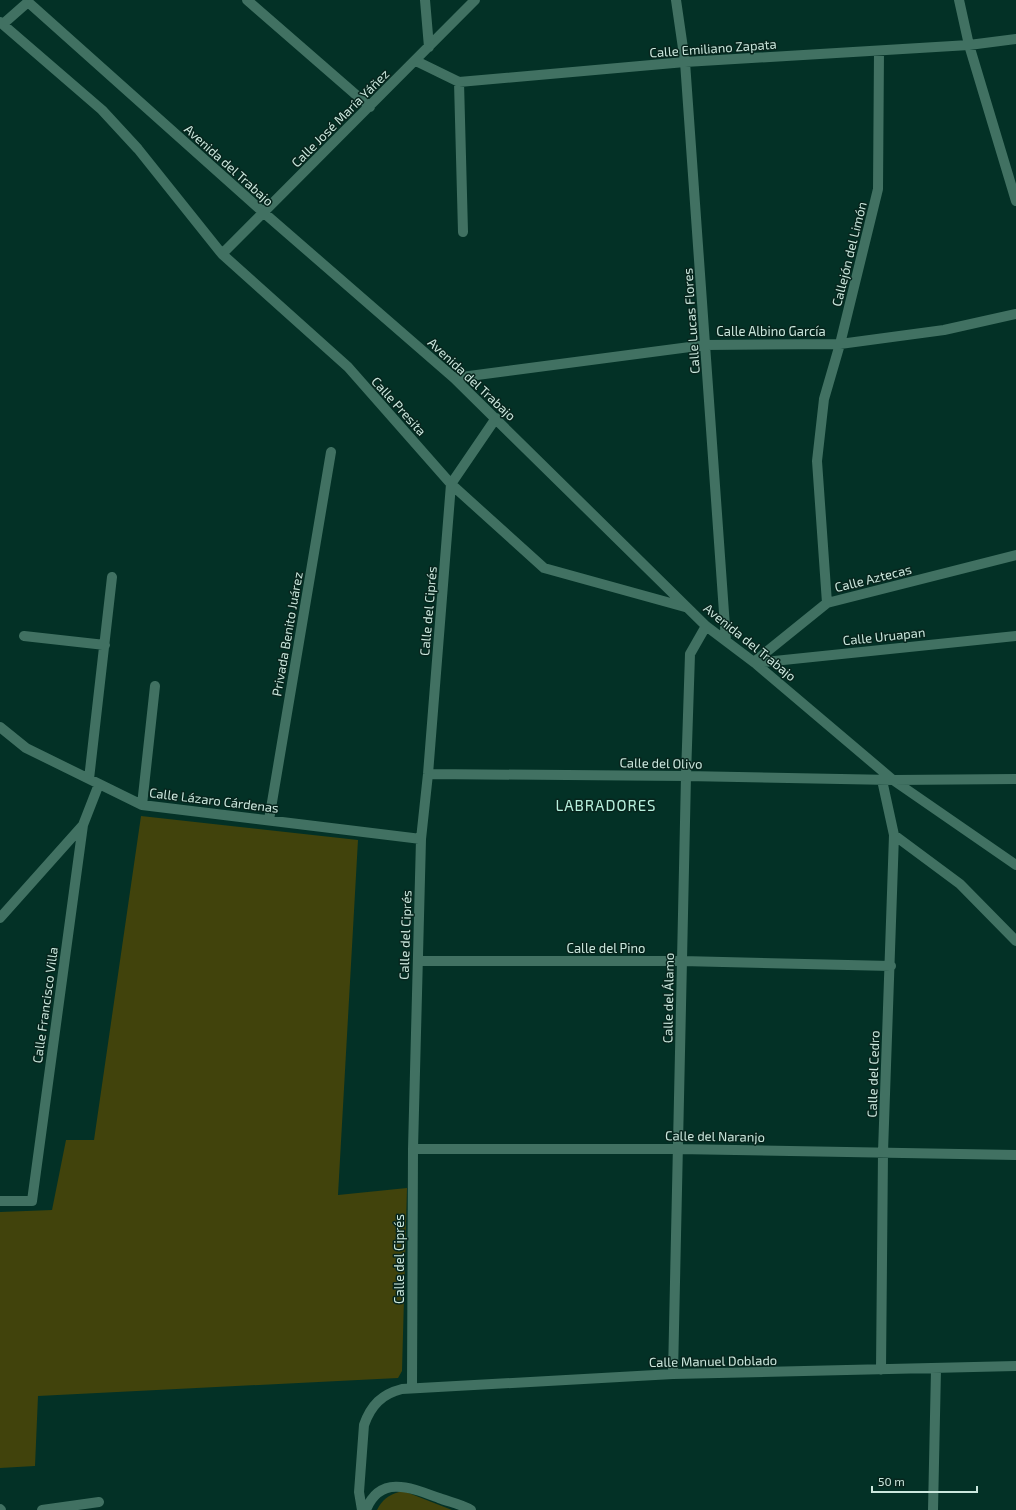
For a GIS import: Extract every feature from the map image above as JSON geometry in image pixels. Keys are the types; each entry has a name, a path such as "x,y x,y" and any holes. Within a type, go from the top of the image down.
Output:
{"street":[{"path":"247,0 370,106"},
{"path":"425,0 429,47"},
{"name":"Calle José María Yáñez","path":"222,254 416,61 475,0"},
{"name":"Calle Lucas Flores","path":"676,0 685,62 726,641"},
{"path":"959,0 969,45 1016,201"},
{"name":"Avenida del Trabajo","path":"4,22 26,3 454,378 706,626 755,662 893,780 1016,865"},
{"name":"Calle Presita","path":"4,22 102,110 138,149 222,254 348,367 451,484 544,568 687,607"},
{"name":"Calle Emiliano Zapata","path":"459,82 685,62 969,45 1016,39"},
{"name":"Callejón del Limón","path":"827,603 817,461 824,400 840,344 878,189 879,51"},
{"path":"416,61 459,82 463,232"},
{"name":"Calle Albino García","path":"454,378 705,345 840,344 944,330 1016,314"},
{"path":"451,484 496,418"},
{"name":"Privada Benito Juárez","path":"269,820 331,452"},
{"name":"Calle del Ciprés","path":"412,1388 413,1149 421,838 428,774 451,484"},
{"name":"Calle Aztecas","path":"755,662 827,603 1016,555"},
{"path":"89,779 112,577"},
{"name":"Calle del Álamo","path":"673,1374 690,654 706,626"},
{"path":"24,636 105,645"},
{"name":"Calle Uruapan","path":"755,662 1016,636"},
{"path":"142,805 155,686"},
{"name":"Calle Lázaro Cárdenas","path":"0,726 26,748 142,805 421,838"},
{"name":"Calle del Olivo","path":"428,774 686,776 882,780 1016,778"},
{"name":"Calle del Cedro","path":"881,1370 883,1152 891,966 894,835 882,780"},
{"name":"Calle Francisco Villa","path":"0,1201 32,1201 83,825 99,784"},
{"path":"0,918 83,825"},
{"path":"894,835 960,884 1016,941"},
{"name":"Calle del Pino","path":"418,961 682,961 891,966"},
{"name":"Calle del Naranjo","path":"413,1149 678,1149 1016,1155"},
{"name":"Calle Manuel Doblado","path":"362,1510 359,1492 362,1433 367,1416 376,1402 392,1391 412,1388 673,1374 1016,1366"},
{"path":"933,1510 936,1369"},
{"path":"366,1510 373,1496 384,1488 400,1486 419,1491 471,1510"},
{"path":"42,1510 99,1502"}],"shaded area":[{"path":"141,816 358,840 338,1195 407,1188 402,1371 398,1378 38,1396 35,1466 0,1468 0,1212 52,1210 66,1140 94,1140"},
{"path":"399,1492 406,1492 452,1510 377,1510 386,1498"}],"district":[{"name":"LABRADORES","path":"606,805"}]}
